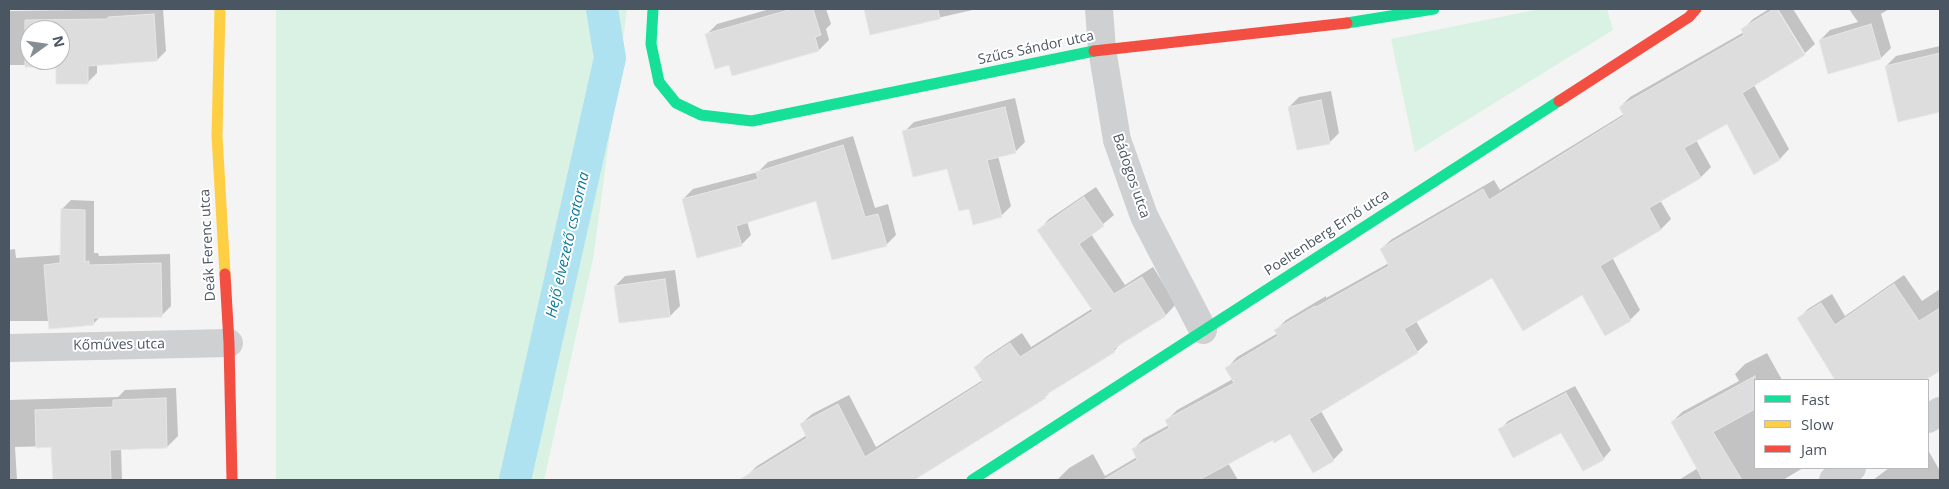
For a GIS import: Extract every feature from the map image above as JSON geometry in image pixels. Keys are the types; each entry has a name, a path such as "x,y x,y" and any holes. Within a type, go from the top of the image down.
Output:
{"street":[{"name":"Deák Ferenc utca","path":"220,9 217,136 229,343 232,480"},
{"name":"Szűcs Sándor utca","path":"652,9 651,44 659,82 676,103 701,114 752,121 1102,49 1320,27 1434,9"},
{"name":"Bádogos utca","path":"1099,9 1102,49 1117,140 1144,216 1204,330"},
{"name":"Poeltenberg Ernő utca","path":"972,480 1689,17 1696,9"},
{"name":"Kőműves utca","path":"9,348 229,343"},
{"path":"1929,418 1940,411"},
{"path":"1833,480 1850,469"}],"green space":[{"path":"276,9 627,9 593,259 544,480 276,480"},
{"path":"1540,9 1607,9 1613,30 1415,152 1391,39"}],"building":[{"path":"792,9 813,9 821,35 815,37 819,51 732,76 729,65 715,69 705,34"},
{"path":"864,9 938,9 940,19 870,35"},
{"path":"1777,9 1805,55 1742,93 1780,160 1754,175 1727,124 1684,148 1701,178 1649,208 1661,230 1600,266 1631,321 1605,336 1582,295 1523,331 1492,278 1404,329 1418,353 1309,419 1334,461 1313,473 1290,434 1274,443 1273,440 1199,480 1103,480 1137,460 1132,449 1169,428 1165,420 1234,383 1225,368 1278,336 1274,330 1389,266 1380,249 1483,189 1489,200 1624,116 1619,107 1744,35 1741,29"},
{"path":"154,14 157,61 88,66 88,84 56,84 56,70 70,70 70,20 25,20 108,19 108,17"},
{"path":"1871,24 1881,59 1828,74 1819,40"},
{"path":"1940,53 1940,112 1898,122 1885,66"},
{"path":"1321,100 1330,144 1297,150 1288,107"},
{"path":"1005,107 1016,153 987,160 1002,217 973,225 969,209 959,211 947,169 913,177 902,131"},
{"path":"843,145 865,217 878,214 887,246 832,260 816,201 736,226 742,246 697,258 682,199 758,179 756,172"},
{"path":"1084,197 1104,226 1079,244 1114,294 1142,277 1166,316 1113,349 1115,352 1044,396 1046,398 914,480 739,480 807,438 800,424 838,404 865,457 983,382 974,367 1010,343 1020,357 1093,311 1037,230"},
{"path":"61,209 85,210 85,262 89,261 89,265 161,263 162,317 93,318 94,325 49,329 44,265 60,263"},
{"path":"665,279 670,317 619,323 614,286"},
{"path":"1894,284 1919,321 1940,308 1940,371 1927,379 1834,379 1797,318 1821,303 1835,325"},
{"path":"1755,376 1754,410 1713,432 1742,480 1703,480 1671,422"},
{"path":"1566,393 1604,460 1583,471 1561,433 1513,458 1498,429"},
{"path":"166,398 167,448 110,450 111,480 53,480 51,447 36,448 35,410 113,407 113,400"}],"waterway":[{"name":"Hejő elvezető csatorna","path":"515,480 610,58 602,9"}],"traffic: fast":[{"path":"653,9 651,44 659,82 676,103 701,115 752,121 1094,51"},
{"path":"1347,23 1434,9"},
{"path":"972,480 1559,101"}],"traffic: slow":[{"path":"220,9 217,136 225,274"}],"traffic: jam":[{"path":"1559,101 1689,17 1696,9"},
{"path":"1094,51 1347,23"},
{"path":"225,274 229,343 232,480"}]}
